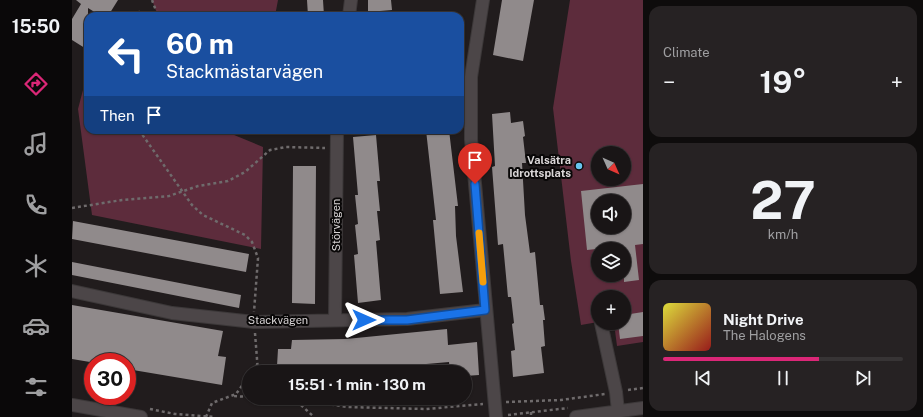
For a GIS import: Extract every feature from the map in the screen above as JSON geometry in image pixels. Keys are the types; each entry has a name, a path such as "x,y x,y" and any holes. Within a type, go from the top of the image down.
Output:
{"street":[{"path":"350,12 351,0"},
{"path":"483,0 471,77 471,139 485,310 496,417"},
{"name":"Störvägen","path":"335,320 337,134"},
{"name":"Stackvägen","path":"72,291 172,313 254,322 407,320 485,310"},
{"path":"602,330 616,392 618,411"},
{"path":"72,405 141,417"},
{"path":"576,417 643,408"}],"path":[{"path":"152,0 156,12"},
{"path":"142,134 192,205 203,215 239,231 252,242 258,258 254,322 258,364"},
{"path":"72,208 122,200 169,196 234,178 245,172 270,150 286,147 337,148"},
{"path":"233,396 242,386"},
{"path":"334,405 348,407 426,409 495,403 561,400 643,388"},
{"path":"206,417 212,403 233,396 242,397"},
{"path":"301,405 314,417"},
{"path":"531,412 531,417"}],"shaded area":[{"path":"152,0 278,0 276,12 156,12"},
{"name":"Valsätra Idrottsplats","path":"570,0 643,0 643,342 617,346 615,330 631,330 631,290 591,290 591,323 581,325 571,261 553,108"},
{"path":"84,86 84,134 232,134 263,147 261,249 92,215 78,109"}],"building":[{"path":"76,0 118,0 110,12 94,12 88,8 88,12 84,12 84,48 72,40 72,19 81,4"},
{"path":"307,0 323,0 324,12 308,12"},
{"path":"368,0 391,0 392,10 368,12"},
{"path":"502,0 534,0 523,61 493,55"},
{"path":"510,112 511,123 523,121 526,163 522,163 525,215 530,253 535,252 540,305 543,305 545,320 543,320 545,346 541,347 544,373 513,377 511,351 515,350 512,324 514,323 511,297 508,297 503,244 498,245 492,167 495,166 492,114"},
{"path":"426,134 449,134 458,206 455,206 456,236 463,292 440,294 433,220 436,220"},
{"path":"376,135 380,181 377,181 380,211 377,211 380,240 376,241 381,300 358,303 354,255 358,254 355,225 358,224 355,195 358,195 353,137"},
{"path":"293,166 316,166 315,304 292,303"},
{"path":"643,184 643,244 635,245 639,280 631,281 631,242 591,242 591,250 587,250 581,191"},
{"path":"73,221 249,254 246,272 72,239"},
{"path":"72,262 241,295 239,308 72,275"},
{"path":"72,305 223,331 218,356 226,357 222,385 136,371 136,353 84,353 84,361 72,359"},
{"path":"643,312 643,336 620,339 619,330 631,330 631,314"},
{"path":"447,329 448,345 477,342 479,375 472,376 472,365 449,365 449,362 415,365 277,365 278,349 291,349 292,340 346,339"}],"slow traffic":[{"path":"479,233 483,282"}],"place":[{"name":"Valsätra Idrottsplats","path":"579,166"}],"route":[{"path":"364,320 407,320 485,310 475,184"}]}
